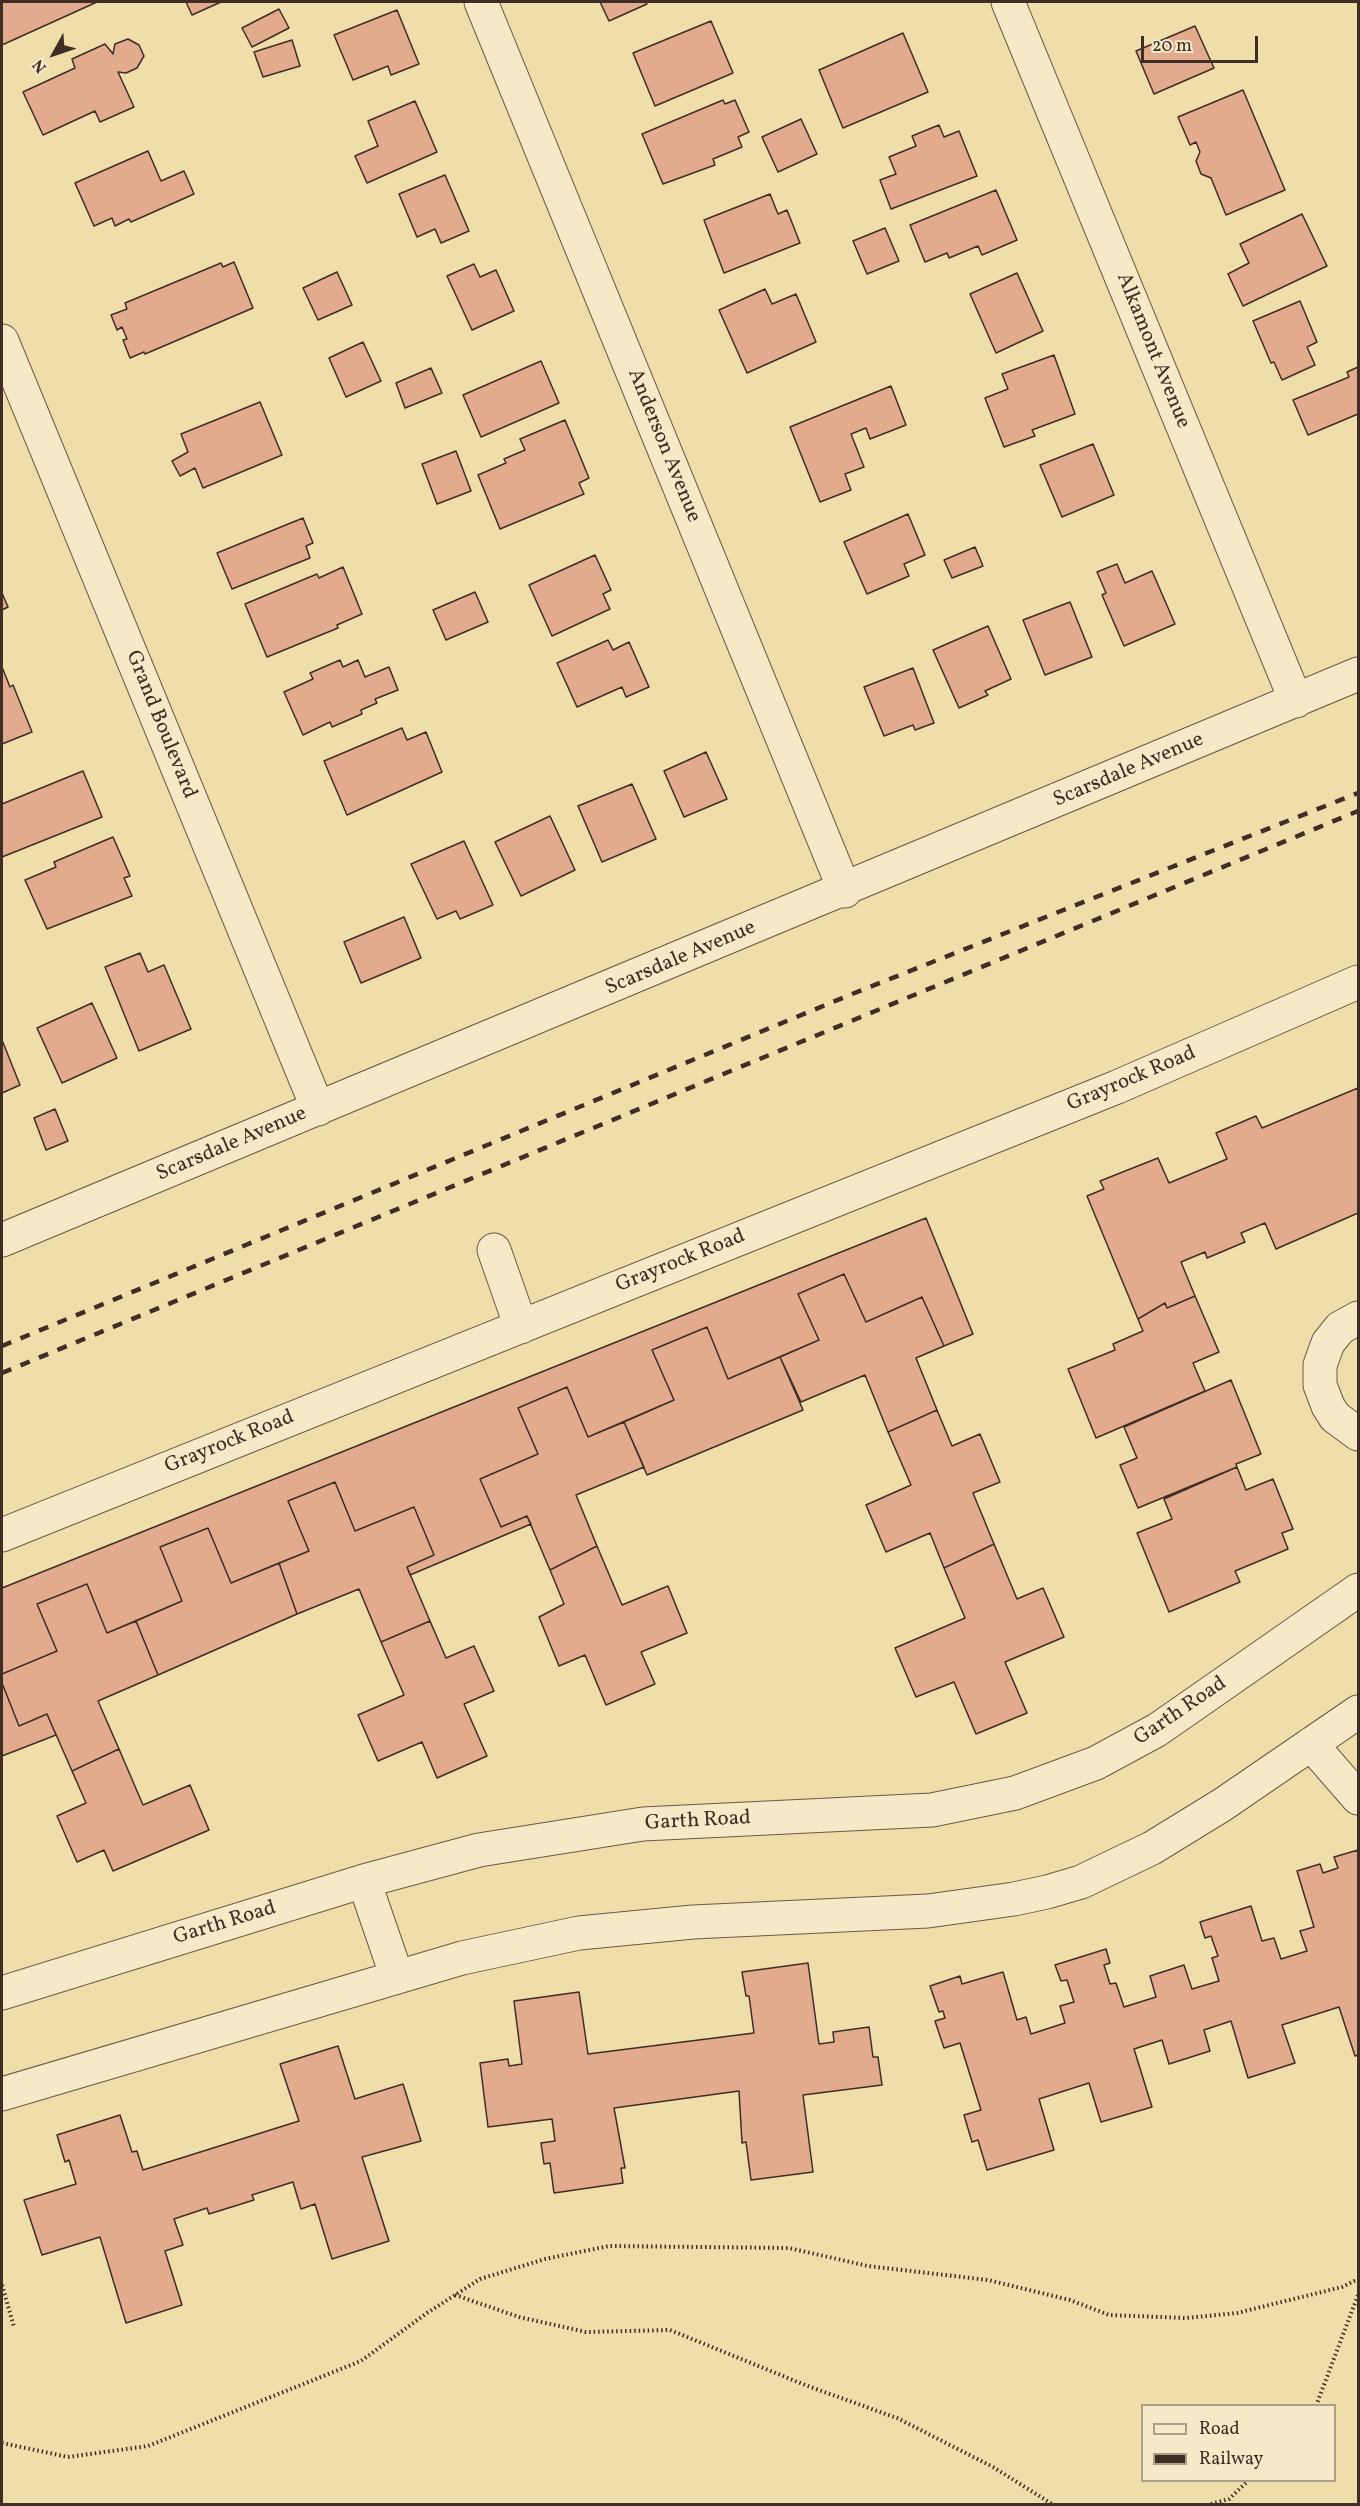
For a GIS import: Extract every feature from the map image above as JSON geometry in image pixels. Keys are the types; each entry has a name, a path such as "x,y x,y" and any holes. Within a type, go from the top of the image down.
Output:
{"street":[{"name":"Anderson Avenue","path":"482,2 844,891"},
{"name":"Alkamont Avenue","path":"1008,2 1296,700"},
{"name":"Grand Boulevard","path":"2,341 318,1109"},
{"name":"Scarsdale Avenue","path":"2,1240 844,891 1359,674"},
{"name":"Grayrock Road","path":"2,1535 1117,1087 1359,982"},
{"path":"494,1250 520,1327"},
{"path":"1359,1318 1340,1328 1328,1343 1320,1365 1320,1385 1328,1406 1335,1417 1359,1434"},
{"name":"Garth Road","path":"2,1993 364,1881 479,1851 577,1833 643,1824 932,1810 1015,1793 1096,1763 1157,1730 1359,1590"},
{"path":"2,2094 462,1958 579,1933 693,1922 928,1911 1004,1901 1047,1892 1081,1882 1152,1848 1222,1805 1359,1712"},
{"path":"1311,1744 1359,1798"},
{"path":"364,1881 397,1977"}],"path":[{"path":"2,2443 68,2457 147,2446 361,2361 480,2279 545,2259 609,2246 789,2248 868,2266 988,2280 1070,2300 1109,2315 1186,2318 1237,2313 1342,2287 1359,2279"},
{"path":"2,2285 14,2326"},
{"path":"454,2295 519,2317 586,2332 670,2330 795,2381 897,2418 993,2467 1052,2505"},
{"path":"1317,2404 1359,2295"},
{"path":"1211,2505 1229,2499 1248,2482"}],"building":[{"path":"2,2 97,2 2,45"},
{"path":"186,2 221,2 192,15"},
{"path":"600,2 645,2 647,4 609,21"},
{"path":"279,9 289,28 252,47 242,28"},
{"path":"397,10 419,64 391,75 388,66 353,80 334,35"},
{"path":"711,21 733,73 655,106 633,53"},
{"path":"1195,26 1214,68 1154,94 1136,51"},
{"path":"903,33 928,92 843,128 819,70"},
{"path":"128,39 139,45 144,56 137,68 126,73 118,72 134,107 100,122 95,111 43,135 23,92 75,68 72,59 105,44 113,54 115,44"},
{"path":"292,40 300,66 263,77 254,52"},
{"path":"1243,90 1285,190 1226,215 1211,178 1201,174 1196,161 1200,152 1196,142 1190,145 1178,117"},
{"path":"723,100 725,104 735,100 749,132 738,137 742,147 713,159 715,165 663,184 642,134"},
{"path":"415,101 437,152 367,183 355,156 378,146 368,121"},
{"path":"801,119 817,154 778,172 762,137"},
{"path":"939,125 944,137 959,131 977,176 891,209 880,180 896,174 889,157 916,146 912,136"},
{"path":"148,151 161,181 184,171 194,194 131,222 129,219 115,226 112,218 94,226 75,183"},
{"path":"445,175 469,231 441,243 435,229 417,237 399,194"},
{"path":"996,190 1017,240 982,255 978,246 949,258 947,253 925,262 910,225"},
{"path":"770,194 778,214 787,210 800,243 724,273 704,220"},
{"path":"1302,214 1327,266 1243,306 1228,274 1249,263 1240,244"},
{"path":"885,228 899,261 867,274 853,241"},
{"path":"234,262 253,308 145,354 144,352 130,358 123,340 127,339 122,327 117,330 111,315 127,309 125,303 221,263 223,267"},
{"path":"474,264 480,277 496,270 514,311 472,330 447,276"},
{"path":"337,272 352,305 318,320 303,288"},
{"path":"1017,273 1043,331 996,353 970,294"},
{"path":"765,289 772,304 796,294 816,342 747,373 719,310"},
{"path":"1300,301 1317,342 1307,347 1315,365 1282,380 1274,362 1271,363 1253,321"},
{"path":"363,342 381,381 346,397 329,358"},
{"path":"1054,355 1075,414 1032,430 1035,436 1004,447 985,398 1008,389 1002,374"},
{"path":"541,361 559,403 481,437 463,395"},
{"path":"1358,367 1358,414 1308,435 1293,400 1349,377 1347,372"},
{"path":"431,368 442,393 405,408 396,383"},
{"path":"891,386 906,425 870,439 866,428 851,434 864,467 845,474 851,490 820,502 790,427"},
{"path":"260,402 282,455 203,488 195,468 180,476 172,461 188,452 181,434"},
{"path":"565,420 589,478 579,483 584,494 500,529 478,475 506,463 504,459 525,450 520,439"},
{"path":"1093,444 1114,495 1062,517 1040,465"},
{"path":"456,451 471,491 437,504 422,464"},
{"path":"908,514 925,555 904,564 909,576 867,594 844,542"},
{"path":"303,518 313,543 306,546 310,558 232,589 217,553"},
{"path":"975,547 983,566 952,578 944,560"},
{"path":"595,555 611,590 603,594 610,609 552,636 529,585"},
{"path":"1117,564 1125,583 1152,571 1175,624 1124,646 1102,595 1106,593 1097,572"},
{"path":"343,567 362,614 337,625 338,628 267,657 245,604 317,574 319,578"},
{"path":"475,592 488,622 446,640 433,610"},
{"path":"2,593 8,607 2,610"},
{"path":"1070,602 1092,657 1045,675 1023,620"},
{"path":"988,626 1011,679 985,691 988,695 959,708 933,650"},
{"path":"608,640 613,650 629,642 649,687 626,697 622,687 577,707 557,663"},
{"path":"340,660 343,667 358,660 365,677 389,667 398,690 375,699 377,703 361,710 362,714 332,727 330,722 303,735 284,692 313,679 310,673"},
{"path":"2,667 10,687 13,685 32,732 2,744"},
{"path":"913,668 934,723 915,730 913,725 884,736 864,687"},
{"path":"402,728 407,740 426,732 442,772 347,815 324,761"},
{"path":"706,752 727,799 684,817 664,771"},
{"path":"83,771 102,817 2,857 2,804"},
{"path":"632,784 656,839 602,862 578,806"},
{"path":"550,816 575,870 521,896 495,842"},
{"path":"113,837 130,876 124,878 132,896 47,929 25,880 56,867 54,862"},
{"path":"464,841 493,905 460,919 456,911 437,919 411,864"},
{"path":"404,917 421,958 361,983 344,942"},
{"path":"140,953 148,972 164,965 191,1029 139,1051 105,967"},
{"path":"92,1003 117,1058 62,1083 37,1028"},
{"path":"2,1040 20,1085 2,1093"},
{"path":"1358,1088 1358,1213 1276,1249 1265,1223 1241,1233 1245,1242 1207,1258 1205,1252 1181,1262 1195,1296 1167,1308 1165,1303 1138,1319 1087,1196 1104,1189 1100,1181 1158,1158 1169,1183 1227,1159 1216,1133 1256,1116 1262,1128"},
{"path":"55,1109 68,1141 46,1150 34,1118"},
{"path":"926,1218 973,1334 944,1346 922,1297 866,1322 844,1274 798,1294 819,1340 728,1379 707,1327 652,1350 674,1400 588,1437 567,1387 518,1408 538,1454 480,1479 501,1527 527,1516 531,1524 410,1575 407,1567 434,1555 414,1507 355,1531 335,1482 288,1501 309,1551 231,1583 208,1528 160,1547 182,1601 107,1633 87,1584 37,1604 57,1651 2,1674 2,1588"},
{"path":"844,1274 866,1322 922,1297 944,1346 916,1358 937,1410 888,1432 865,1375 801,1402 780,1357 819,1340 798,1294"},
{"path":"1195,1296 1219,1352 1193,1363 1205,1391 1096,1438 1068,1369 1115,1350 1113,1344 1143,1331 1138,1319 1165,1303 1167,1308"},
{"path":"707,1327 728,1379 780,1357 803,1410 647,1475 624,1422 674,1400 652,1350"},
{"path":"1231,1380 1261,1454 1236,1464 1237,1467 1138,1508 1120,1465 1137,1458 1124,1427"},
{"path":"567,1387 588,1437 624,1422 644,1467 576,1495 597,1546 550,1570 527,1516 501,1527 480,1479 538,1454 518,1408"},
{"path":"937,1410 952,1446 980,1434 1000,1482 973,1493 994,1544 944,1568 930,1533 886,1552 866,1505 911,1485 888,1432"},
{"path":"1237,1467 1246,1490 1273,1479 1293,1529 1282,1533 1288,1549 1235,1571 1240,1582 1169,1612 1137,1533 1172,1519 1164,1499"},
{"path":"335,1482 355,1531 414,1507 434,1555 407,1567 430,1621 381,1642 359,1589 297,1614 279,1563 309,1551 288,1501"},
{"path":"208,1528 231,1583 279,1563 297,1614 158,1675 136,1621 182,1601 160,1547"},
{"path":"994,1544 1017,1599 1043,1588 1064,1637 1005,1662 1027,1713 976,1734 954,1682 916,1697 895,1648 965,1618 944,1568"},
{"path":"597,1546 622,1605 668,1586 687,1633 641,1652 655,1684 606,1705 585,1655 559,1666 539,1617 564,1604 550,1570"},
{"path":"87,1584 107,1633 136,1621 158,1675 98,1701 119,1749 72,1771 47,1714 19,1726 2,1683 2,1674 57,1651 37,1604"},
{"path":"430,1621 446,1658 474,1646 494,1691 464,1704 487,1756 437,1778 422,1742 378,1761 358,1715 404,1695 381,1642"},
{"path":"2,1683 19,1726 47,1714 56,1735 2,1756"},
{"path":"119,1749 143,1805 190,1785 209,1830 113,1871 104,1850 77,1862 57,1816 86,1803 72,1771"},
{"path":"1358,1850 1358,2055 1355,2056 1339,2007 1282,2025 1295,2063 1248,2078 1231,2021 1204,2030 1210,2051 1169,2064 1162,2040 1134,2049 1152,2107 1101,2122 1089,2083 1039,2099 1054,2150 987,2170 978,2140 972,2142 964,2115 981,2110 960,2043 944,2048 935,2021 945,2018 943,2011 939,2012 930,1986 960,1976 962,1984 1003,1972 1017,2020 1026,2017 1031,2034 1065,2023 1060,2006 1074,2002 1067,1980 1061,1981 1055,1965 1106,1949 1110,1963 1104,1965 1110,1984 1116,1983 1124,2007 1156,1997 1150,1976 1184,1965 1192,1989 1219,1981 1212,1958 1218,1956 1211,1936 1205,1938 1200,1922 1251,1906 1262,1941 1274,1938 1281,1959 1307,1951 1300,1931 1314,1927 1297,1871 1320,1864 1323,1873 1338,1868 1334,1857"},
{"path":"808,1963 819,2044 834,2042 833,2032 869,2027 873,2057 878,2057 882,2085 803,2095 813,2172 751,2180 746,2142 742,2143 739,2091 614,2108 625,2168 621,2168 623,2183 554,2193 550,2163 544,2164 541,2143 555,2141 552,2119 488,2127 480,2063 508,2059 509,2066 522,2064 514,2001 579,1992 588,2054 754,2033 749,1996 746,1996 742,1972"},
{"path":"338,2046 355,2099 403,2084 421,2141 362,2157 389,2241 332,2259 315,2204 301,2209 293,2182 252,2195 254,2200 209,2214 207,2208 174,2219 183,2245 165,2251 182,2305 126,2323 100,2237 42,2255 24,2200 76,2184 69,2160 65,2162 57,2135 120,2115 132,2152 137,2151 143,2170 299,2121 280,2064"}],"railway":[{"path":"2,1346 852,994 1358,793"},
{"path":"2,1373 1358,811"}]}
